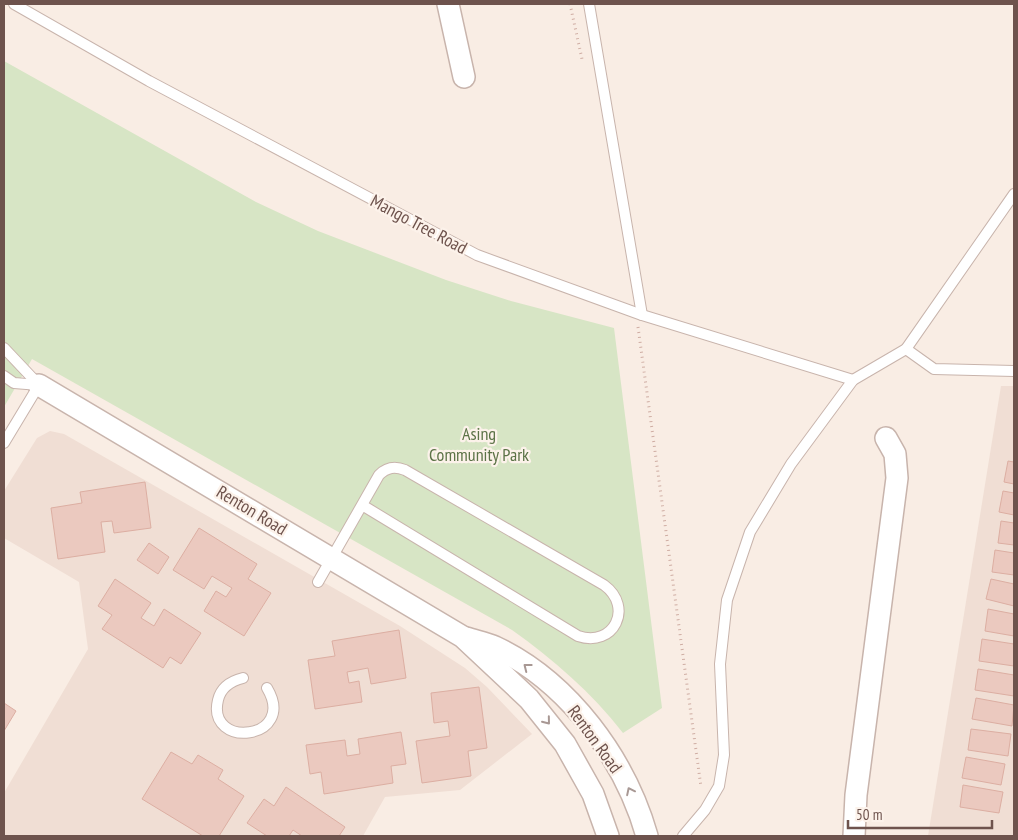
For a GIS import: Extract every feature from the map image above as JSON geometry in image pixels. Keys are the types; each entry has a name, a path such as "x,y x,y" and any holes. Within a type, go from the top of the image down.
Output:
{"street":[{"path":"448,4 464,76"},
{"name":"Renton Road","path":"39,385 332,557 463,637 529,699 565,744 593,794 608,836"},
{"path":"854,836 856,796 897,478 895,454 886,438"},
{"name":"Renton Road","path":"463,637 494,646 521,662 570,703 591,727 622,775 648,836"}],"lane":[{"name":"Mango Tree Road","path":"14,4 149,81 478,254 638,313 853,380"},
{"path":"589,4 638,313"},
{"path":"683,836 705,810 719,786 724,755 720,664 727,600 750,532 792,464 853,380 906,349 1014,194"},
{"path":"4,348 39,385"},
{"path":"906,349 934,369 1014,371"},
{"path":"4,376 14,382 39,385"},
{"path":"4,443 39,385"},
{"path":"318,582 362,505 383,470 400,468 604,585 616,596 619,612 618,621 614,627 601,637 586,638 578,636 362,505"},
{"path":"243,678 227,685 218,700 219,717 231,730 248,734 256,732 269,720 273,704 267,688"}],"path":[{"path":"570,4 582,62"},
{"path":"638,313 705,810"}],"shaded area":[{"path":"1001,386 1014,386 1014,836 928,836"},
{"path":"50,431 64,434 400,626 465,668 487,687 532,734 460,790 385,797 363,836 4,836 4,793 88,649 79,582 4,538 4,491 37,438"}],"green space":[{"name":"Asing Community Park","path":"4,61 256,202 318,231 446,280 511,301 614,328 662,708 623,733 571,677 512,630 32,359 4,407"}],"building":[{"path":"1008,461 1014,462 1014,484 1004,482"},
{"path":"145,482 151,528 114,533 112,521 101,522 105,552 58,559 51,508 82,503 80,492"},
{"path":"1003,491 1014,493 1014,515 999,512"},
{"path":"1001,521 1014,523 1014,545 998,543"},
{"path":"199,528 257,564 248,579 271,593 244,636 204,611 216,591 226,597 232,588 212,576 204,589 173,570"},
{"path":"149,543 169,557 158,574 137,560"},
{"path":"995,550 1014,553 1014,575 992,572"},
{"path":"115,579 151,603 141,618 154,626 164,609 201,633 181,664 170,657 163,668 102,629 112,615 98,606"},
{"path":"991,579 1014,584 1014,606 986,599"},
{"path":"988,609 1014,614 1014,636 985,631"},
{"path":"399,630 406,678 371,684 368,668 347,672 349,683 359,681 362,702 315,709 308,660 335,656 332,641"},
{"path":"982,639 1014,644 1014,666 979,661"},
{"path":"978,669 1014,675 1014,696 975,690"},
{"path":"479,687 487,748 468,751 471,776 422,783 416,741 450,736 448,721 434,723 431,693"},
{"path":"976,698 1014,705 1012,726 972,719"},
{"path":"4,703 16,711 4,731"},
{"path":"971,729 1011,734 1008,756 968,750"},
{"path":"401,732 406,764 391,766 393,783 324,794 321,772 310,774 306,745 345,740 347,756 360,754 358,739"},
{"path":"171,752 192,764 198,755 223,770 218,779 244,796 219,836 203,836 142,799"},
{"path":"966,757 1005,764 1001,785 962,778"},
{"path":"963,785 1003,792 999,813 960,807"},
{"path":"286,787 345,827 339,836 302,836 293,830 289,836 267,836 247,823 264,799 274,806"}]}
